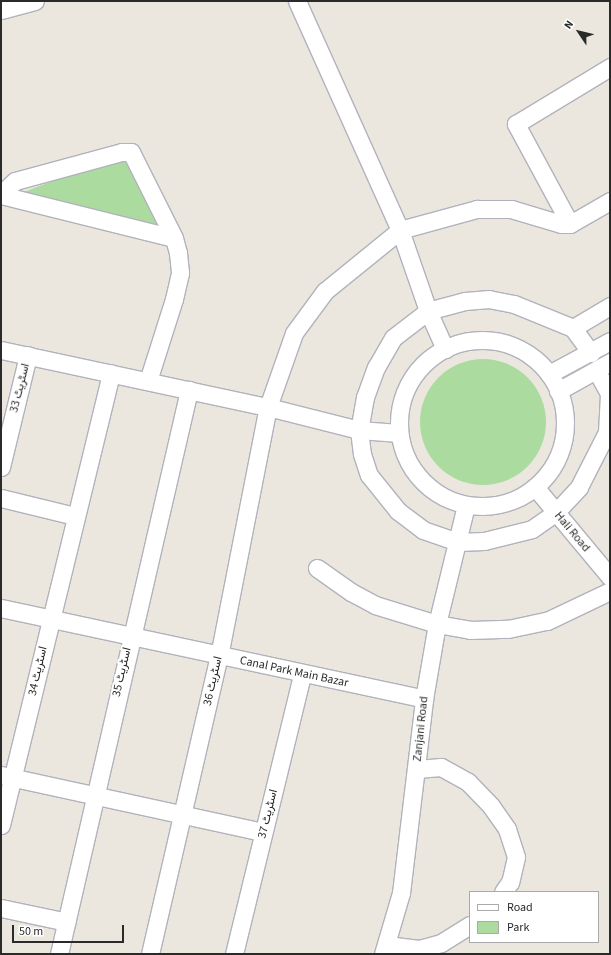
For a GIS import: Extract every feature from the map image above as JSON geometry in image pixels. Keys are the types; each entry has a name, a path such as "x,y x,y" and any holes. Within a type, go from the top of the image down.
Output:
{"street":[{"path":"1,10 35,1"},
{"path":"296,1 400,230 428,311 445,349"},
{"path":"570,224 516,124 610,66"},
{"path":"148,381 174,299 180,273 174,238 131,152 122,152 23,178 10,184 1,195 174,238"},
{"path":"400,230 477,209 511,209 561,224 570,224 610,201"},
{"name":"اسٹریٹ 36","path":"150,954 220,656 268,407 294,333 325,291 400,230"},
{"path":"558,391 603,366 609,395 607,432 579,487 556,512 532,529 484,541 457,542 424,530 398,511 370,475 362,454 359,430 364,397 376,367 394,338 428,311 450,304 489,300 514,304 573,328 590,353"},
{"path":"573,328 610,306"},
{"path":"483,340 502,342 520,349 536,360 549,374 558,391 564,411 564,432 559,452 549,471 535,487 516,498 495,505 466,505 434,491 421,480 406,456 399,433 400,408 409,384 424,364 445,349 463,342 483,340"},
{"path":"549,374 610,341"},
{"path":"1,350 268,407 359,430 399,433"},
{"name":"اسٹریٹ 33","path":"1,467 28,355"},
{"name":"اسٹریٹ 34","path":"1,825 7,777 50,619 111,373"},
{"name":"اسٹریٹ 35","path":"59,954 130,636 188,390"},
{"name":"Hali Road","path":"535,487 610,577"},
{"path":"1,498 75,516"},
{"name":"Zanjani Road","path":"385,949 401,893 417,769 424,699 437,624 466,505"},
{"path":"317,568 351,592 375,605 437,624 470,630 508,629 547,621 610,591"},
{"name":"Canal Park Main Bazar","path":"1,608 302,674 424,699"},
{"name":"اسٹریٹ 37","path":"234,954 302,674"},
{"path":"417,769 440,767 468,782 492,806 507,829 516,857 510,882 504,891"},
{"path":"7,777 263,832"},
{"path":"1,908 66,922"},
{"path":"385,949 419,949 441,943 469,926"}],"green space":[{"path":"119,156 127,157 161,230 21,193"},
{"path":"477,359 489,359 507,363 528,377 542,398 546,422 542,446 528,467 507,481 489,485 477,485 459,481 438,467 424,446 420,428 420,416 424,398 438,377 459,363"}]}
